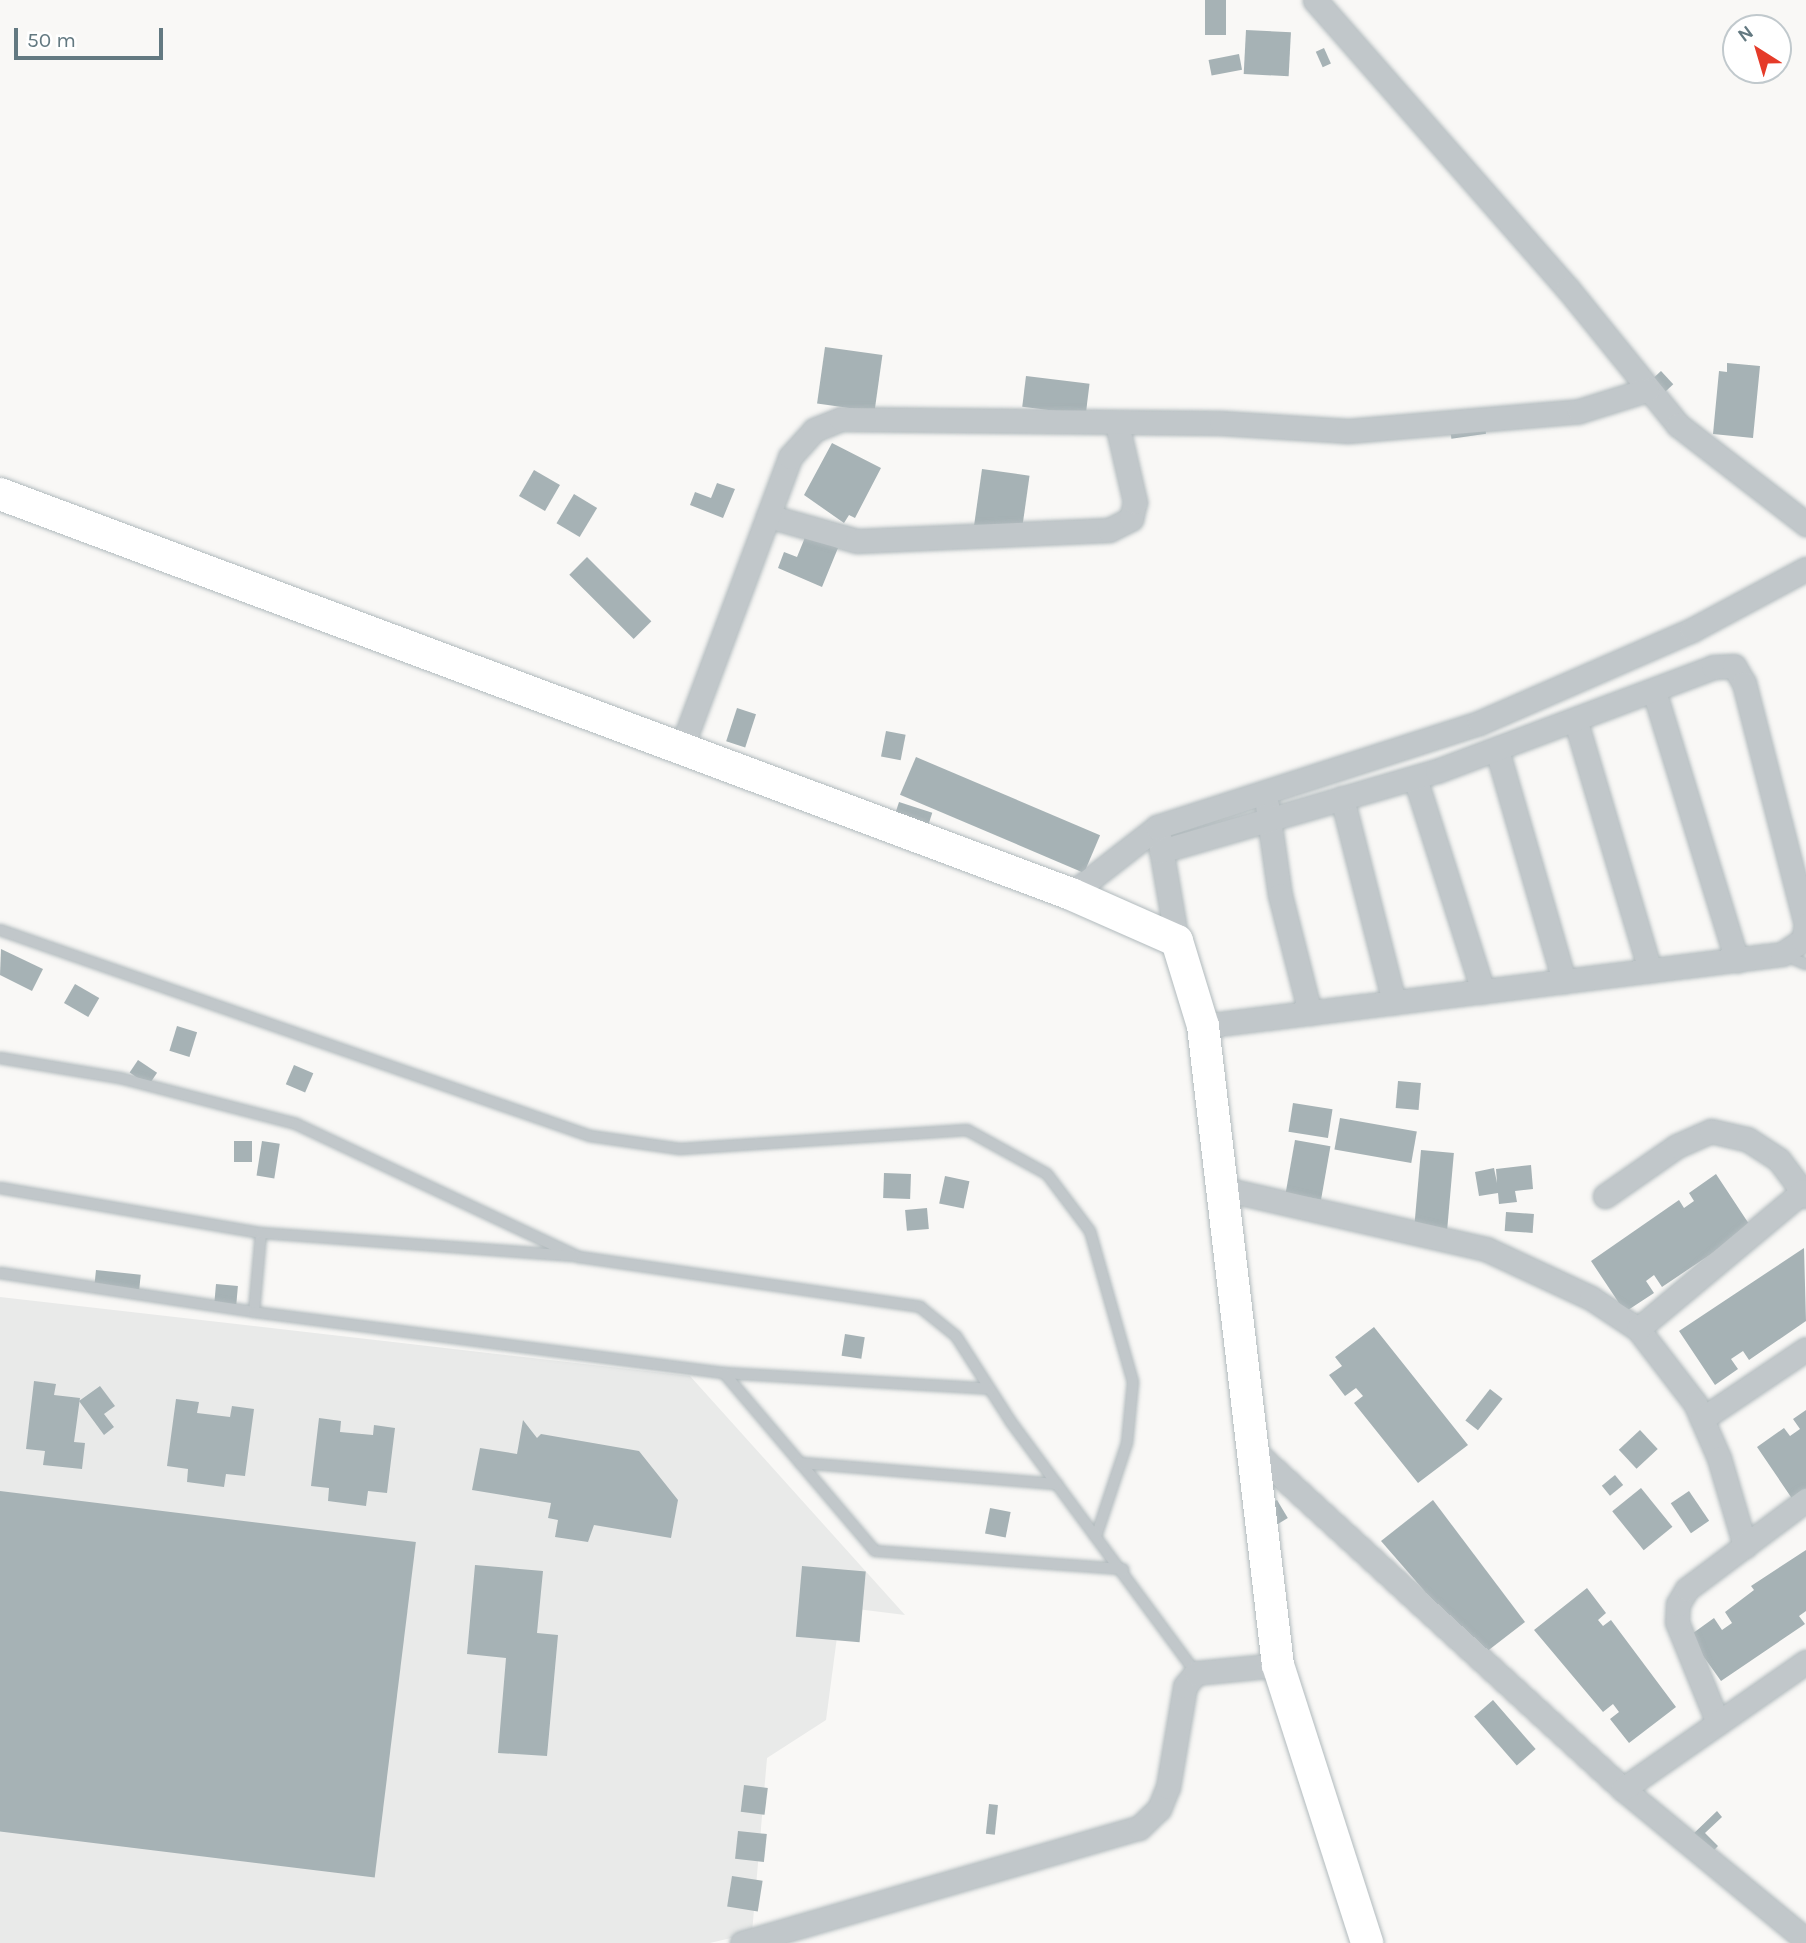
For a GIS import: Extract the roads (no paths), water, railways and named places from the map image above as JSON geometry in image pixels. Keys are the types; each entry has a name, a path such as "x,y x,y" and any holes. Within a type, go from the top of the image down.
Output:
{"street":[{"path":"1315,0 1568,289 1678,425 1806,524"},
{"path":"681,748 790,457 814,430 841,419 1348,430 1489,422 1579,411 1647,390"},
{"path":"768,516 857,541 1109,530 1131,519 1135,502 1117,424"},
{"path":"0,494 1071,894 1177,941"},
{"path":"1071,894 1157,827 1479,723 1692,630 1806,569"},
{"path":"1161,850 1415,778 1576,722 1713,667 1734,666 1744,683 1806,925 1803,940 1782,954 1203,1026"},
{"path":"1654,691 1737,960"},
{"path":"1576,722 1650,970"},
{"path":"1497,750 1564,981"},
{"path":"1415,778 1483,991"},
{"path":"1267,791 1267,819 1280,895 1310,1013"},
{"path":"1342,798 1394,1002"},
{"path":"1157,827 1177,941 1203,1026 1278,1665 1367,1943"},
{"path":"1605,1196 1677,1146 1711,1131 1747,1139 1779,1160 1804,1194 1637,1329"},
{"path":"1224,1189 1486,1249 1591,1298 1637,1329 1702,1419 1745,1546"},
{"path":"1702,1419 1806,1349"},
{"path":"1253,1450 1623,1789 1806,1940"},
{"path":"1718,1723 1677,1622 1678,1604 1687,1590 1806,1500"},
{"path":"1623,1789 1806,1662"},
{"path":"743,1943 1139,1828 1160,1809 1168,1787 1181,1699 1196,1673 1278,1665"}],"lane":[{"path":"0,930 590,1136 680,1149 967,1130 1047,1174 1090,1231 1133,1382 1127,1443 1096,1537"},
{"path":"1782,954 1806,964"},
{"path":"0,1058 120,1078 296,1124 579,1257"},
{"path":"0,1188 261,1233 579,1257 920,1307 956,1336 990,1390 1096,1537 1123,1569 1196,1673"},
{"path":"254,1311 261,1233"},
{"path":"0,1273 254,1311 724,1373 990,1390"},
{"path":"724,1373 875,1551 1123,1569"},
{"path":"800,1463 1057,1484"}]}
